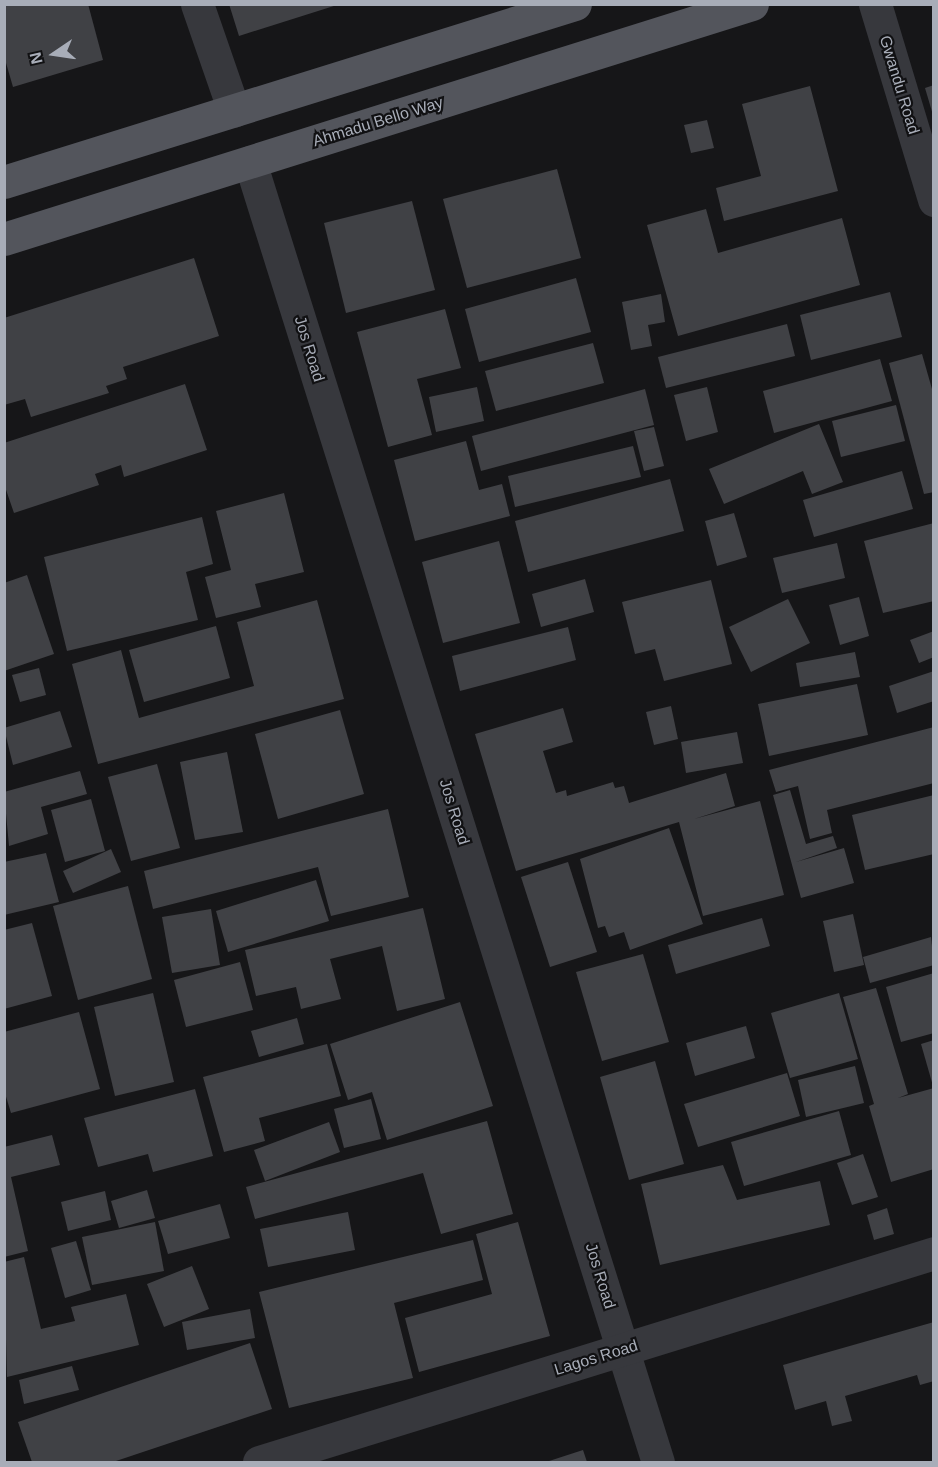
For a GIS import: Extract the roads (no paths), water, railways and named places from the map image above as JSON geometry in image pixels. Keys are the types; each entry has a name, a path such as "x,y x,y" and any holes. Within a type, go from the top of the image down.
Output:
{"main road":[{"path":"4,182 575,4"},
{"name":"Ahmadu Bello Way","path":"4,239 752,4"}],"street":[{"path":"197,4 234,111"},
{"name":"Gwandu Road","path":"875,4 933,200"},
{"name":"Jos Road","path":"250,162 658,1462"},
{"name":"Lagos Road","path":"259,1462 933,1253"}]}
